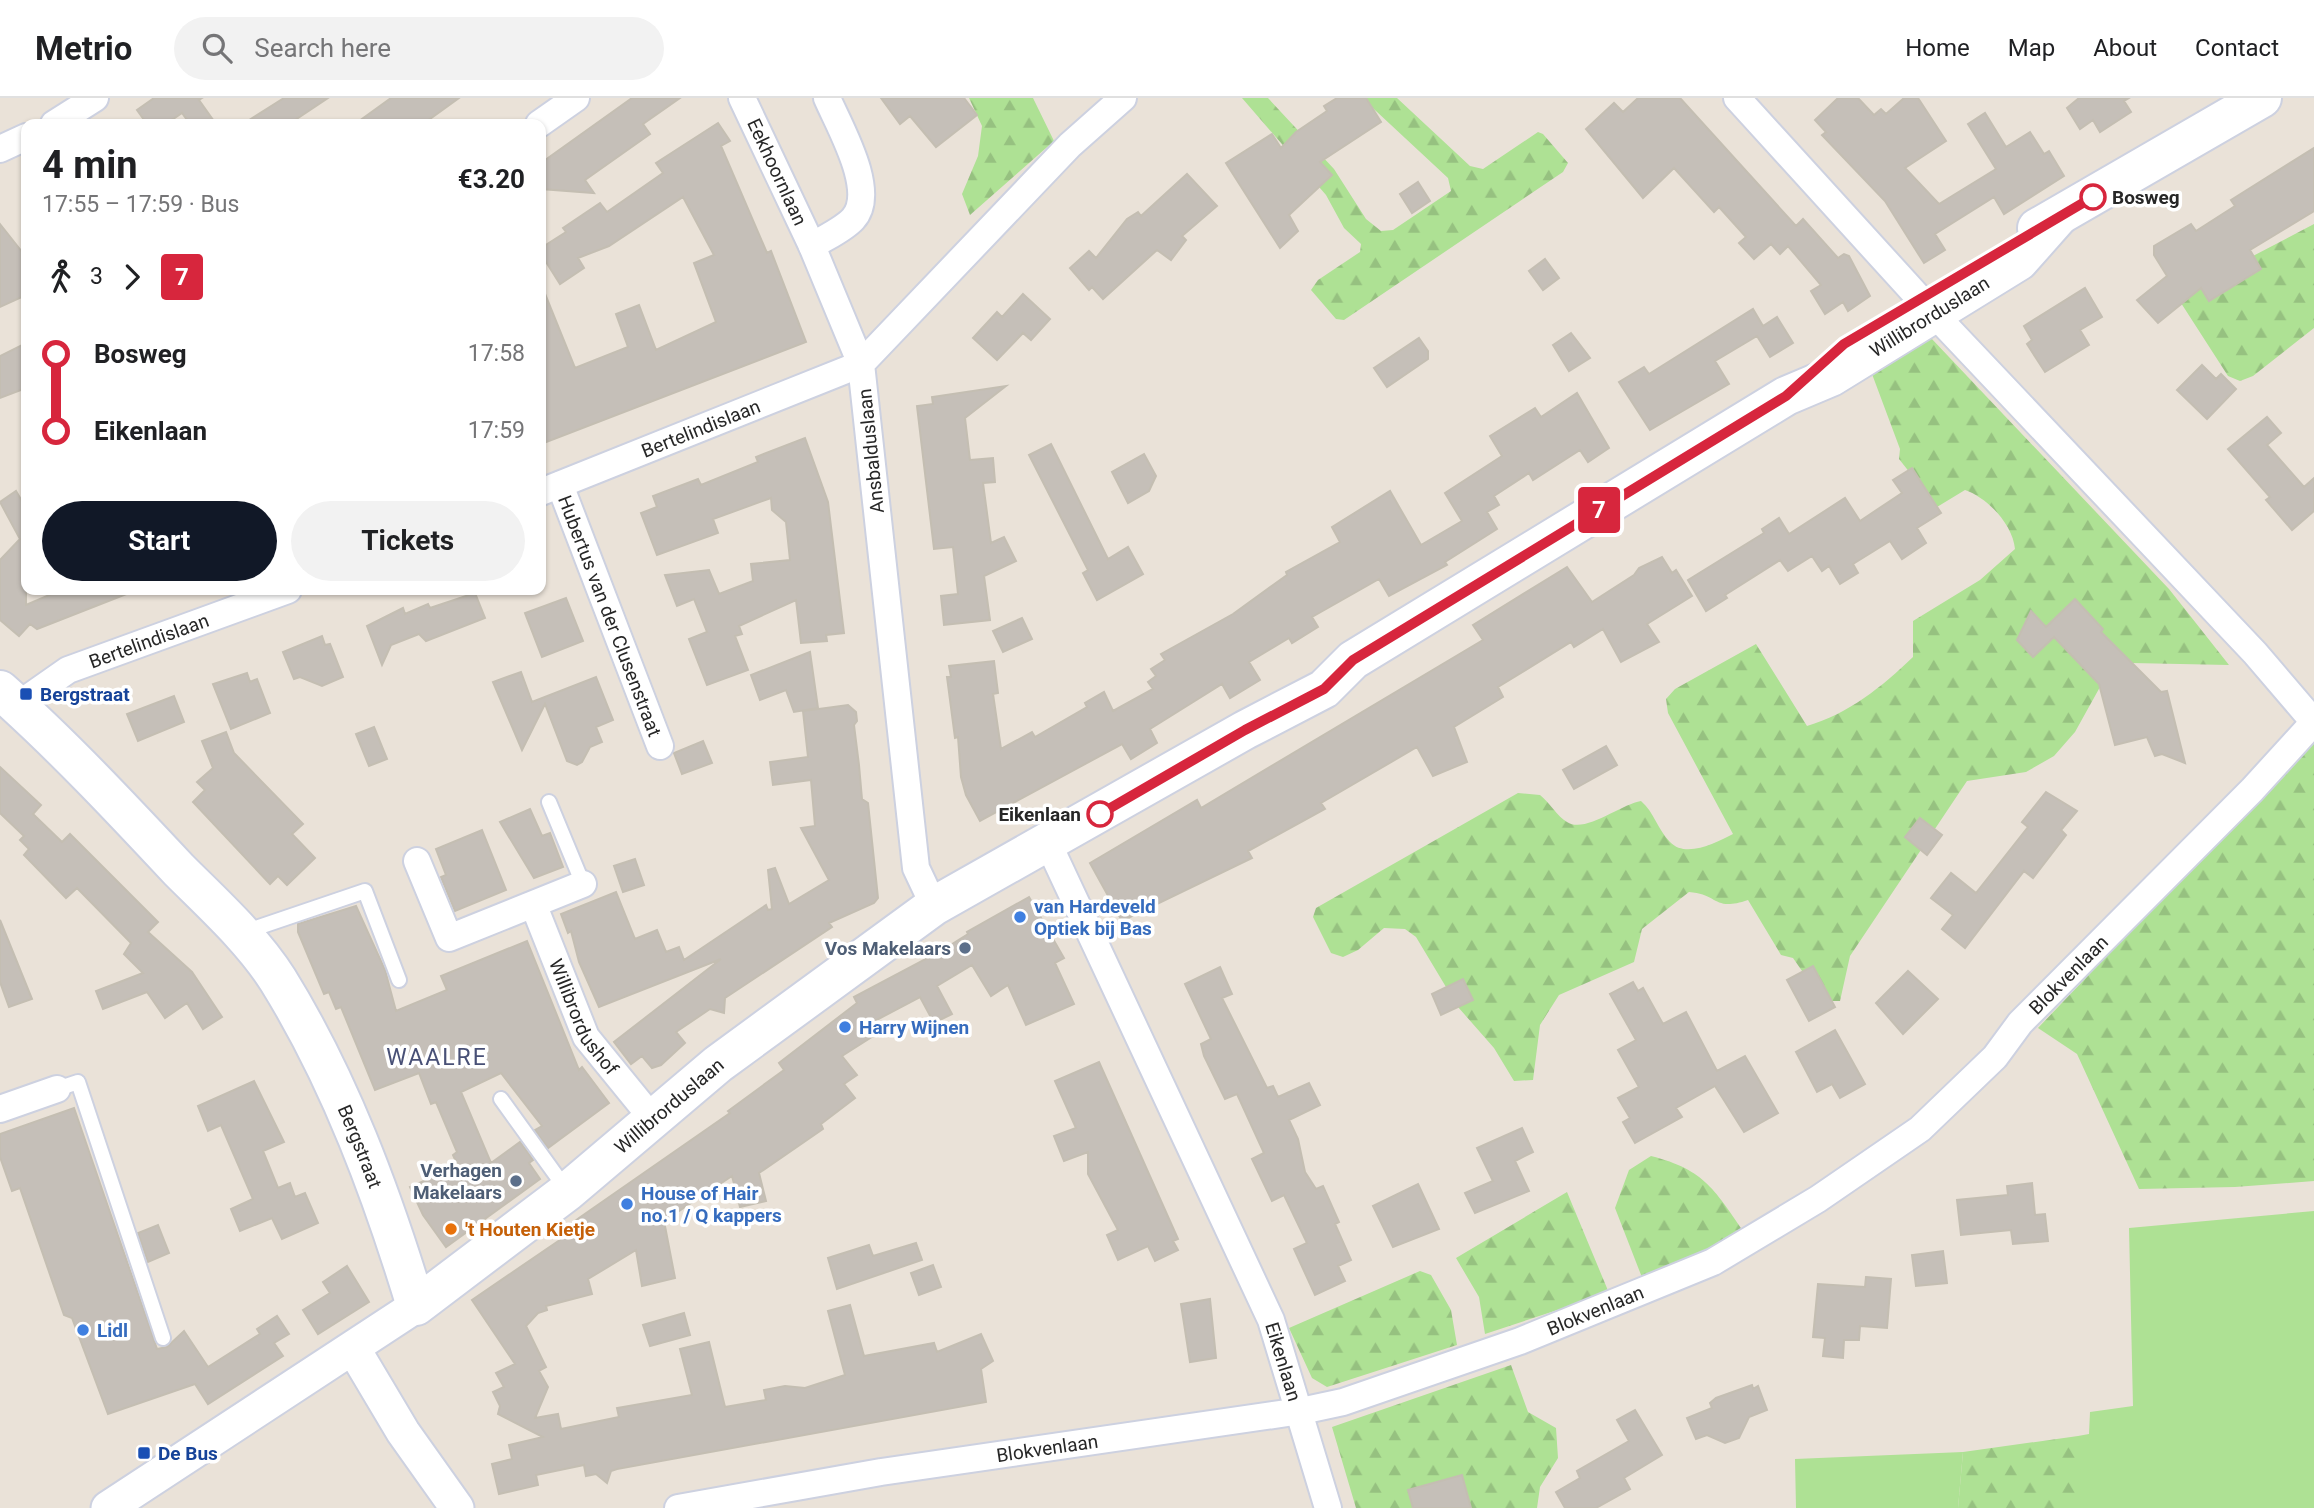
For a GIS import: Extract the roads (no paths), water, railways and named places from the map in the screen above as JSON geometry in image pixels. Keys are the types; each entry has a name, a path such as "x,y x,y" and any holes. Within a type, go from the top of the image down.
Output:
{"main road":[{"name":"Willibrorduslaan","path":"416,1306 568,1191 718,1064 934,906 1245,730 1324,689 1353,660 1786,396 1844,344 1927,306 2058,217 2262,98"},
{"name":"Bergstraat","path":"9,697 38,721 244,938 277,978 328,1072 397,1244 416,1306"}],"street":[{"path":"62,116 95,98"},
{"path":"546,119 576,98"},
{"name":"Eekhoornlaan","path":"742,98 812,246 861,364"},
{"name":"Eekhoornlaan","path":"812,246 854,219 860,201 860,176 827,98"},
{"name":"Ansbalduslaan","path":"934,906 916,868 861,364 1070,145 1123,98"},
{"path":"1737,98 1927,306 2255,653 2314,722"},
{"path":"0,149 21,139"},
{"name":"Bertelindislaan","path":"550,489 861,364"},
{"name":"Hubertus van der Clusenstraat","path":"550,489 660,746"},
{"name":"Bertelindislaan","path":"9,697 68,670 274,595"},
{"name":"Blokvenlaan","path":"678,1508 895,1470 1301,1411 1343,1402 1559,1325 1713,1262 1818,1199 1920,1129 1995,1057 2020,1023 2252,790 2314,722"},
{"name":"Eikenlaan","path":"1048,842 1271,1320 1301,1411 1328,1508"},
{"path":"417,862 449,938 583,884"},
{"name":"Willibrordushof","path":"534,906 586,1037 652,1118"},
{"path":"0,1109 57,1089"},
{"name":"Willibrorduslaan","path":"108,1508 416,1306"},
{"path":"353,1348 403,1432 457,1508"}],"lane":[{"path":"549,802 583,884"},
{"path":"244,938 259,927 365,891 399,980"},
{"path":"57,1089 78,1082 163,1338"},
{"path":"501,1099 568,1191"}],"place":[{"name":"Bosweg","path":"2093,197"},
{"name":"Bergstraat","path":"26,694"},
{"name":"Eikenlaan","path":"1100,814"},
{"name":"van Hardeveld Optiek bij Bas","path":"1020,917"},
{"name":"Vos Makelaars","path":"965,948"},
{"name":"Harry Wijnen","path":"845,1027"},
{"name":"Verhagen Makelaars","path":"516,1181"},
{"name":"House of Hair no.1 / Q kappers","path":"627,1204"},
{"name":"'t Houten Kietje","path":"451,1229"},
{"name":"Lidl","path":"83,1330"},
{"name":"De Bus","path":"144,1453"}],"district":[{"name":"WAALRE","path":"437,1057"}]}
